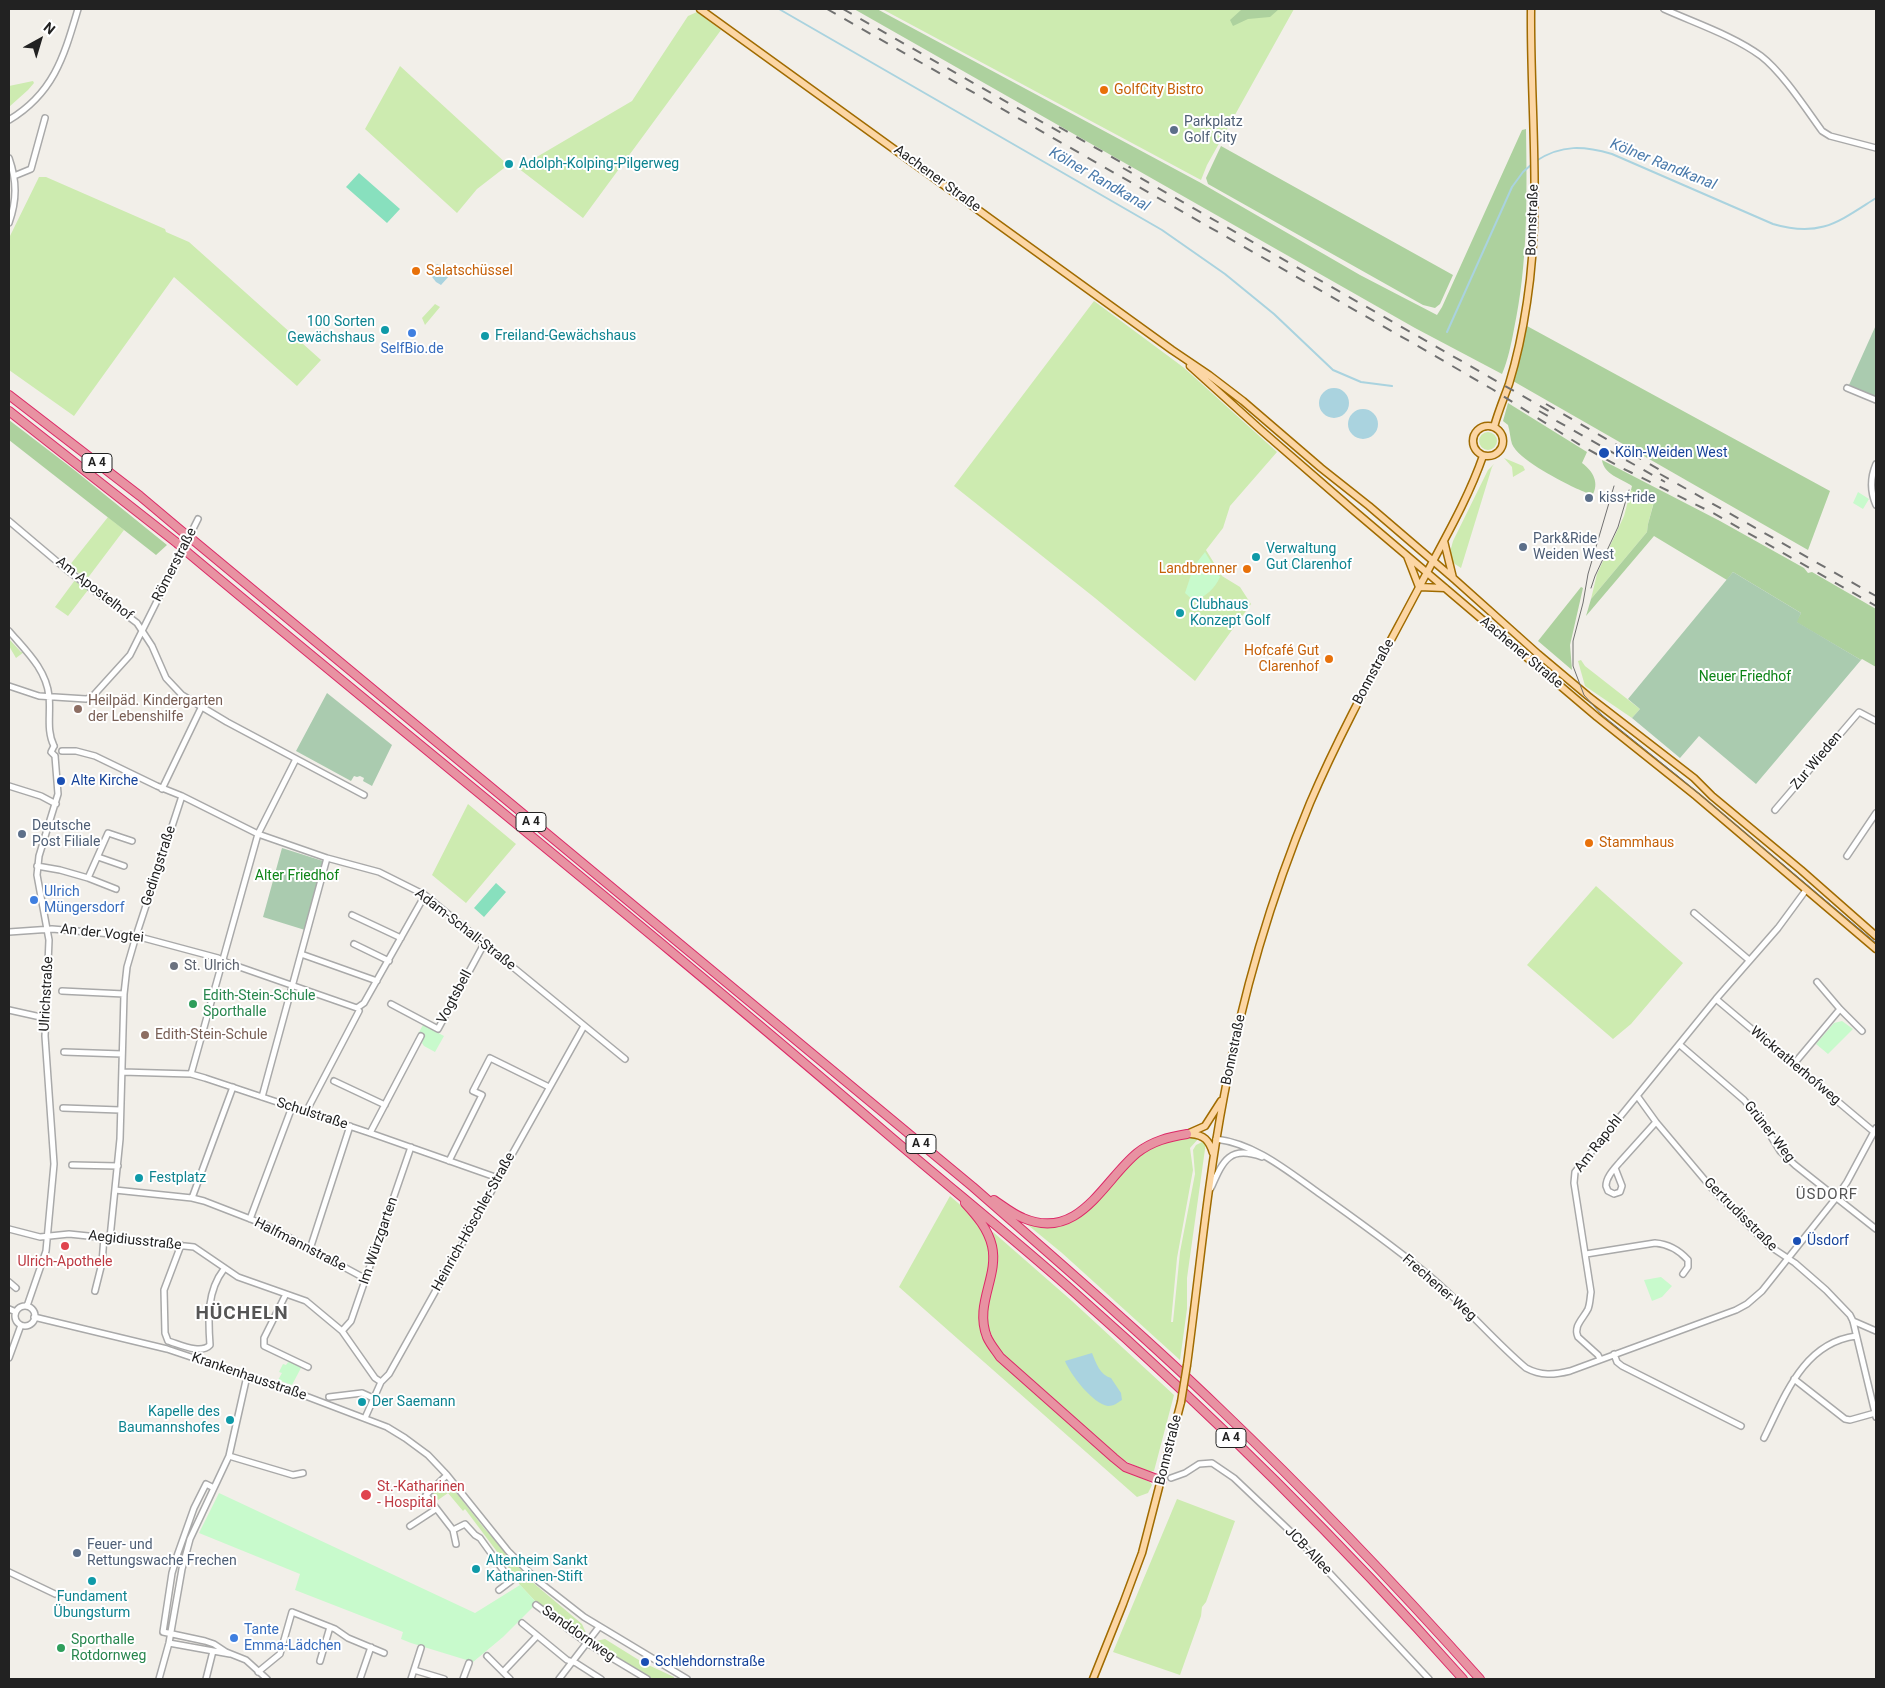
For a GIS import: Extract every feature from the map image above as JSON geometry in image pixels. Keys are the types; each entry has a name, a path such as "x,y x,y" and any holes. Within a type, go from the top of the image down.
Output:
{"highway":[{"name":"A 4","path":"9,395 140,496 973,1187 1082,1282 1218,1407 1368,1556 1480,1679"},
{"name":"A 4","path":"9,411 177,543 983,1213 1086,1303 1208,1415 1362,1569 1463,1679"},
{"path":"973,1187 1023,1219 1038,1223 1056,1222 1082,1212 1128,1162 1144,1148 1161,1140 1187,1134"},
{"path":"953,1189 982,1222 992,1246 993,1264 983,1306 982,1320 988,1338 1000,1357 1114,1458 1125,1466 1162,1481"}],"main road":[{"name":"Aachener Straße","path":"700,9 1243,401 1453,578 1538,654 1588,696 1698,782 1712,796 1809,876 1876,936"},
{"name":"Bonnstraße","path":"1494,427 1510,380 1527,300 1534,233 1531,9"},
{"name":"Aachener Straße","path":"1172,350 1260,430 1407,556 1876,949"},
{"path":"1483,427 1494,427 1502,434 1503,445 1498,453 1483,456 1475,449 1473,437 1483,427"},
{"name":"Bonnstraße","path":"1093,1679 1142,1553 1181,1402 1188,1365 1201,1244 1216,1139 1243,1008 1262,941 1290,855 1309,806 1338,742 1370,678 1444,541 1472,484 1483,456"},
{"path":"1444,541 1453,578"},
{"path":"1407,556 1410,568 1420,587 1445,588"},
{"path":"1679,783 1678,778 1682,775 1698,782"},
{"path":"1806,890 1809,885 1809,876"},
{"path":"1806,890 1812,887 1824,890"},
{"path":"1187,1134 1205,1126 1224,1096"},
{"path":"1187,1134 1205,1137 1211,1145 1214,1155"}],"street":[{"path":"9,120 42,92 60,63 78,9"},
{"path":"1664,9 1745,46 1762,57 1776,71 1822,131 1830,136 1876,148"},
{"path":"14,176 31,169 45,118"},
{"path":"9,158 14,176 16,198 9,223"},
{"path":"1847,388 1876,400"},
{"path":"1876,464 1872,482 1873,498 1876,505"},
{"name":"Römerstraße","path":"49,697 62,696 86,699 92,697 130,655 198,519"},
{"name":"Am Apostelhof","path":"9,522 67,570 137,623 152,646 166,678 172,686 201,708 364,795"},
{"path":"9,631 38,665 45,680 49,697 50,737 54,746"},
{"path":"9,686 39,696 49,697"},
{"path":"162,789 201,708"},
{"name":"Zur Wieden","path":"1776,810 1859,712 1876,721"},
{"path":"54,746 59,746 62,751 60,755 55,756 51,752 54,746"},
{"name":"Adam-Schall-Straße","path":"62,751 76,751 95,756 258,834 326,858 379,872 425,895 624,1059"},
{"name":"Ulrichstraße","path":"27,1306 46,1251 54,1164 45,1052 49,958 47,928 38,882 37,866 56,804 58,790 55,756"},
{"path":"191,1074 258,834 296,759"},
{"path":"9,786 41,796 56,804"},
{"name":"Gedingstraße","path":"110,1238 120,1139 124,994 128,967 136,936 182,796"},
{"path":"1847,856 1876,814"},
{"path":"88,878 108,834 132,841"},
{"path":"98,857 124,866"},
{"path":"262,1097 326,858"},
{"path":"37,866 88,878 116,889"},
{"name":"Am Rapohl","path":"1600,1359 1576,1333 1576,1328 1590,1302 1586,1254 1574,1183 1575,1172 1716,999 1778,928 1806,890"},
{"name":"An der Vogtei","path":"9,932 47,928 136,936 218,958 356,1008 364,1003 425,895"},
{"path":"1694,913 1749,960"},
{"path":"352,915 401,938"},
{"path":"354,944 389,960"},
{"name":"Vogtsbell","path":"391,1004 438,1029 484,944"},
{"path":"301,954 377,981"},
{"path":"1817,982 1862,1032"},
{"path":"62,991 124,994"},
{"name":"Wickratherhofweg","path":"1716,999 1793,1065 1875,1130"},
{"path":"1793,1065 1840,1009"},
{"path":"9,1010 45,1018"},
{"path":"306,1112 359,1011"},
{"name":"Heinrich-Höschler-Straße","path":"365,1418 381,1382 389,1374 584,1026"},
{"path":"370,1133 421,1036"},
{"name":"Grüner Weg","path":"1680,1045 1744,1100 1760,1119 1780,1151 1876,1229"},
{"path":"64,1052 122,1054"},
{"path":"449,1161 482,1095 473,1091 490,1058 549,1087"},
{"name":"Schulstraße","path":"122,1072 191,1074 350,1126 498,1178"},
{"path":"334,1081 385,1105"},
{"path":"192,1198 233,1087"},
{"name":"Gertrudisstraße","path":"1638,1097 1656,1122 1720,1197 1768,1245 1795,1263 1826,1290 1844,1308 1853,1321"},
{"path":"250,1219 292,1107"},
{"path":"62,1108 120,1110"},
{"path":"1615,1168 1622,1186 1620,1192 1614,1194 1608,1191 1606,1181 1615,1168 1656,1122"},
{"path":"310,1249 350,1126"},
{"name":"Frechener Weg","path":"1216,1139 1248,1146 1272,1160 1372,1231 1433,1279 1526,1368 1541,1374 1558,1374 1742,1308 1754,1299 1836,1198 1847,1182 1875,1130"},
{"name":"Im Würzgarten","path":"342,1330 351,1321 411,1148"},
{"name":"Frechener Weg","path":"1209,1193 1223,1163 1234,1154 1251,1153 1272,1160"},
{"path":"72,1165 118,1166"},
{"name":"Halfmannstraße","path":"116,1190 192,1198 266,1225 366,1279"},
{"name":"Aegidiusstraße","path":"9,1229 40,1237 69,1234 194,1247 238,1277 306,1301 342,1330 375,1378 381,1382"},
{"path":"95,1291 102,1263 104,1237"},
{"path":"1586,1254 1654,1243 1663,1244 1676,1250 1688,1260 1688,1267 1683,1274"},
{"path":"181,1245 164,1290 165,1333 168,1340 201,1350 210,1345 208,1323 211,1296 224,1269"},
{"path":"9,1282 16,1288"},
{"path":"286,1294 264,1338 264,1346 308,1367"},
{"path":"27,1306 33,1311 34,1318 28,1325 21,1325 17,1321 16,1312 20,1308 27,1306"},
{"path":"9,1309 16,1312"},
{"name":"Krankenhausstraße","path":"34,1318 166,1349 387,1427 428,1455 447,1475 508,1551 563,1602 599,1627 687,1679"},
{"path":"1853,1321 1876,1331"},
{"path":"1794,1379 1845,1418 1850,1420 1876,1415 1853,1321"},
{"path":"9,1358 21,1325"},
{"path":"1764,1438 1794,1379 1804,1364 1820,1349 1836,1340 1856,1336"},
{"path":"1614,1354 1622,1366 1741,1426"},
{"path":"159,1679 169,1643 182,1569 190,1539 229,1456 247,1376"},
{"path":"329,1398 362,1393 373,1398"},
{"path":"229,1456 293,1474 303,1473"},
{"name":"JCB-Allee","path":"1171,1478 1185,1473 1199,1464 1212,1463 1234,1478 1291,1532 1428,1679"},
{"path":"447,1475 426,1495 453,1530 456,1544"},
{"path":"214,1488 206,1484 194,1508 181,1544 172,1573 163,1632 214,1644 246,1660 267,1679"},
{"path":"410,1526 436,1509"},
{"path":"453,1530 465,1524 480,1538 511,1581 499,1590"},
{"path":"9,1572 55,1594"},
{"name":"Sanddornweg","path":"536,1605 587,1642 646,1679"},
{"path":"258,1672 280,1654 292,1612 330,1627 345,1637 384,1653"},
{"name":"Sanddornweg","path":"522,1623 567,1660 601,1679"},
{"path":"320,1660 330,1627"},
{"path":"559,1679 599,1627"},
{"path":"503,1672 537,1636"},
{"path":"169,1643 233,1655"},
{"path":"206,1679 214,1644"},
{"path":"360,1679 371,1647"},
{"path":"411,1679 421,1648"},
{"path":"487,1656 510,1679"},
{"path":"463,1679 469,1663"},
{"path":"414,1670 444,1679"}],"green space":[{"path":"854,9 877,9 1201,183 1360,275 1437,315 1522,130 1526,129 1526,205 1522,280 1512,341 1502,374 1415,328"},
{"path":"882,9 1294,9 1207,165 1201,180"},
{"path":"1279,9 1270,17 1248,19 1233,26 1230,20 1241,10"},
{"path":"697,12 721,30 583,218 518,168 632,101 688,16"},
{"path":"400,66 508,165 477,189 457,213 365,129"},
{"path":"33,81 34,83 28,90 9,107 9,86"},
{"path":"1221,146 1453,275 1440,304 1435,308 1423,305 1208,184 1206,178"},
{"path":"359,173 400,209 387,223 346,187"},
{"path":"39,177 46,177 165,229 166,232 189,242 321,360 297,386 174,277 74,416 9,370 9,238"},
{"path":"1094,301 1183,367 1277,452 1230,506 1223,528 1206,550 1222,576 1240,587 1251,604 1195,681 1095,598 954,486"},
{"path":"435,304 440,307 425,325 422,318"},
{"path":"1876,325 1876,397 1849,385"},
{"path":"1527,326 1830,491 1808,550 1513,381"},
{"path":"1508,403 1587,452 1582,463 1594,478 1595,486 1592,496 1538,468 1516,450 1512,444 1508,425 1503,421"},
{"path":"9,420 167,545 156,555 9,440"},
{"path":"1484,432 1492,432 1497,437 1495,448 1484,450 1479,445 1479,437"},
{"path":"1504,458 1523,466 1525,470 1513,477 1512,467"},
{"path":"1602,460 1720,521 1804,568 1808,573 1812,572 1876,609 1876,667 1796,622 1801,613 1733,572 1727,580 1654,536 1586,616 1591,599 1647,532 1654,502 1631,490 1632,486 1609,473"},
{"path":"1494,464 1461,568 1452,562 1450,552 1453,541 1488,470"},
{"path":"1631,490 1654,501 1647,532 1591,599 1597,574 1624,516"},
{"path":"1858,492 1869,499 1863,509 1853,503"},
{"path":"108,517 124,530 87,579 69,566"},
{"path":"1205,552 1220,577 1213,589 1195,602 1185,593 1194,566"},
{"name":"Neuer Friedhof","path":"1733,572 1801,613 1797,622 1861,660 1756,784 1699,736 1680,758 1632,718 1640,709 1628,699"},
{"path":"75,580 88,590 68,616 55,607"},
{"path":"1581,587 1583,588 1570,645 1572,670 1538,641"},
{"path":"9,639 21,652 24,652 16,658 9,646"},
{"path":"1581,660 1585,666 1640,709 1632,718 1585,686 1578,661"},
{"path":"327,693 392,745 372,786 363,781 364,778 360,776 354,776 351,781 296,751"},
{"path":"468,804 516,844 466,903 432,875"},
{"name":"Alter Friedhof","path":"282,848 323,861 305,930 263,917"},
{"path":"496,883 506,892 484,917 474,908"},
{"path":"1596,886 1683,963 1631,1024 1613,1039 1527,965"},
{"path":"1842,1021 1853,1029 1828,1054 1816,1044 1834,1023"},
{"path":"423,1025 444,1036 435,1052 424,1046 422,1043 423,1037 418,1034"},
{"path":"1187,1137 1199,1138 1190,1148 1193,1170 1177,1258 1171,1322 1173,1322 1180,1252 1195,1174 1193,1150 1196,1145 1204,1141 1206,1142 1187,1278 1187,1309 1180,1360 1062,1253 1023,1221 1066,1222 1142,1152 1158,1143"},
{"path":"950,1196 974,1218 986,1238 989,1249 989,1261 980,1319 982,1334 988,1345 999,1360 1111,1461 1126,1471 1150,1482 1152,1485 1148,1493 1137,1497 899,1287"},
{"path":"993,1232 1072,1301 1174,1395 1154,1471 1149,1472 1123,1460 1006,1358 993,1342 988,1331 986,1314 995,1248"},
{"path":"1661,1277 1672,1286 1662,1297 1652,1301 1644,1280"},
{"path":"289,1361 302,1366 292,1385 278,1380 282,1373 279,1372 283,1364 286,1365"},
{"path":"446,1483 451,1486 484,1528 531,1581 582,1624 586,1633 584,1639 537,1603 520,1585 465,1509 463,1511 448,1493 438,1500 432,1493"},
{"path":"219,1493 475,1613 520,1585 537,1603 503,1637 473,1662 411,1643 401,1639 403,1632 295,1590 300,1574 199,1533"},
{"path":"1177,1499 1235,1521 1206,1602 1202,1607 1201,1616 1180,1675 1113,1652"},
{"path":"605,1639 642,1662 674,1677 674,1679 652,1679 592,1644"}],"water":[{"path":"437,264 443,267 450,275 441,285 429,273"},
{"path":"1334,388 1340,389 1348,397 1348,409 1340,417 1334,418 1328,417 1320,409 1319,403 1320,397 1328,389"},
{"path":"1363,409 1369,410 1377,418 1377,430 1369,438 1363,439 1357,438 1349,430 1348,424 1349,418 1357,410"},
{"path":"1092,1353 1101,1371 1111,1378 1121,1393 1122,1400 1114,1405 1102,1404 1089,1394 1065,1361"}],"waterway":[{"name":"Kölner Randkanal","path":"779,9 1162,230 1225,274 1274,314 1333,370 1361,382 1392,386"},
{"name":"Kölner Randkanal","path":"1536,161 1546,155 1573,148 1592,149 1612,154 1773,224 1789,228 1804,229 1828,225 1876,198"},
{"name":"Kölner Randkanal","path":"1447,332 1512,187 1523,172 1532,164"}],"tram line":[{"path":"1614,486 1588,574 1573,641 1573,666 1584,695 1602,715 1679,777 1876,943"},
{"path":"1591,588 1618,527 1629,490"}],"railway":[{"path":"827,9 1492,389 1580,445 1713,513 1876,606"},
{"path":"843,9 1065,135"},
{"path":"1059,127 1131,168"},
{"path":"1123,168 1549,411"},
{"path":"1546,404 1667,474"},
{"path":"1539,411 1665,482"},
{"path":"1660,474 1876,596"}],"place":[{"name":"GolfCity Bistro","path":"1104,90"},
{"name":"Parkplatz Golf City","path":"1174,130"},
{"name":"Adolph-Kolping-Pilgerweg","path":"509,164"},
{"name":"Salatschüssel","path":"416,271"},
{"name":"100 Sorten Gewächshaus","path":"385,330"},
{"name":"SelfBio.de","path":"412,333"},
{"name":"Freiland-Gewächshaus","path":"485,336"},
{"name":"Köln-Weiden West","path":"1604,453"},
{"name":"kiss+ride","path":"1589,498"},
{"name":"Park&Ride Weiden West","path":"1523,547"},
{"name":"Verwaltung Gut Clarenhof","path":"1256,557"},
{"name":"Landbrenner","path":"1247,569"},
{"name":"Clubhaus Konzept Golf","path":"1180,613"},
{"name":"Hofcafé Gut Clarenhof","path":"1329,659"},
{"name":"Heilpäd. Kindergarten der Lebenshilfe","path":"78,709"},
{"name":"Alte Kirche","path":"61,781"},
{"name":"Deutsche Post Filiale","path":"22,834"},
{"name":"Stammhaus","path":"1589,843"},
{"name":"Ulrich Müngersdorf","path":"34,900"},
{"name":"St. Ulrich","path":"174,966"},
{"name":"Edith-Stein-Schule Sporthalle","path":"193,1004"},
{"name":"Edith-Stein-Schule","path":"145,1035"},
{"name":"Festplatz","path":"139,1178"},
{"name":"Üsdorf","path":"1797,1241"},
{"name":"Ulrich-Apothele","path":"65,1246"},
{"name":"Der Saemann","path":"362,1402"},
{"name":"Kapelle des Baumannshofes","path":"230,1420"},
{"name":"St.-Katharinen - Hospital","path":"366,1495"},
{"name":"Feuer- und Rettungswache Frechen","path":"77,1553"},
{"name":"Altenheim Sankt Katharinen-Stift","path":"476,1569"},
{"name":"Fundament Übungsturm","path":"92,1581"},
{"name":"Tante Emma-Lädchen","path":"234,1638"},
{"name":"Sporthalle Rotdornweg","path":"61,1648"},
{"name":"Schlehdornstraße","path":"645,1662"}],"district":[{"name":"ÜSDORF","path":"1827,1195"},
{"name":"HÜCHELN","path":"242,1314"}]}
